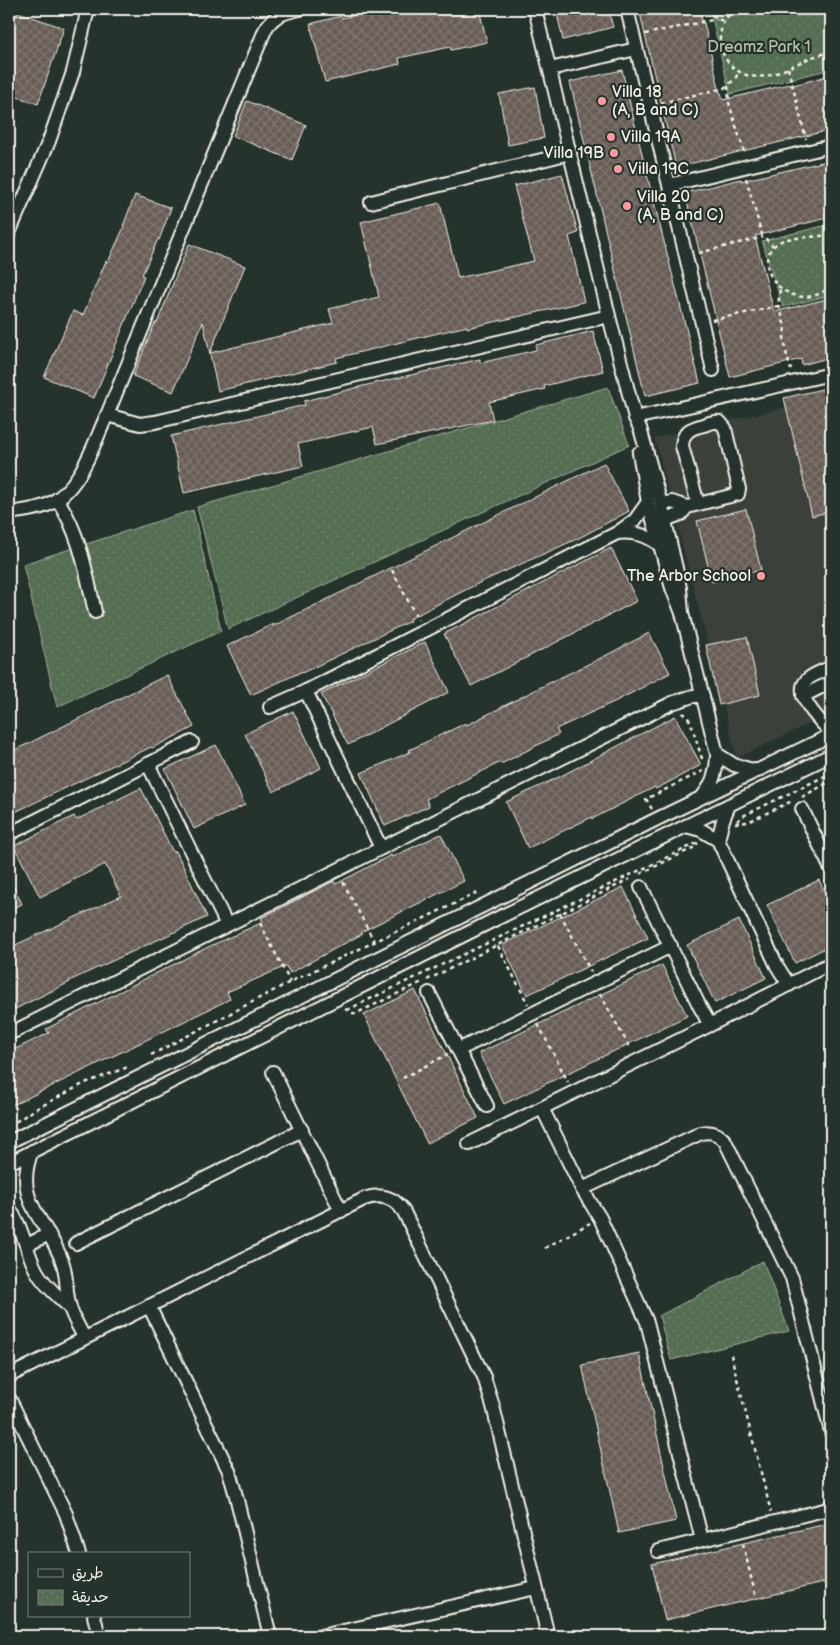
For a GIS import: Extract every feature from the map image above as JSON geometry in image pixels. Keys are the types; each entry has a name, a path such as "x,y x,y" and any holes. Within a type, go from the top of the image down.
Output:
{"street":[{"path":"9,232 50,140 73,72 88,9"},
{"path":"9,513 40,507 57,499 65,493 77,477 107,415 265,30 278,15 300,9"},
{"path":"535,9 635,418 636,436 655,503 660,545 672,588 682,612 717,754 716,773 713,782 703,797"},
{"path":"627,9 713,370"},
{"path":"550,69 635,43"},
{"path":"669,185 831,146"},
{"path":"371,202 570,154"},
{"path":"107,415 140,424 155,422 609,316"},
{"path":"635,418 831,374"},
{"path":"665,520 681,514 692,506 737,496 739,492 725,428 720,422 715,421 692,428 687,431 682,440 692,506"},
{"path":"57,499 65,510 76,534 96,612"},
{"path":"270,707 306,691 617,533 655,503 672,502 692,506"},
{"path":"655,503 665,520 680,588 682,612"},
{"path":"617,533 640,534 660,545"},
{"path":"9,1142 831,734 813,714 804,696 803,687 806,680 831,668"},
{"path":"804,696 831,682"},
{"path":"306,691 381,848"},
{"path":"9,1034 672,703 693,696 703,696"},
{"path":"9,834 192,742"},
{"path":"717,754 734,765 757,771"},
{"path":"9,1163 831,755"},
{"path":"148,764 227,924"},
{"path":"711,836 729,805"},
{"path":"802,809 831,867"},
{"path":"686,826 711,836 777,966 789,985"},
{"path":"641,887 710,1025"},
{"path":"458,1050 671,946"},
{"path":"469,1144 831,963"},
{"path":"429,993 487,1106"},
{"path":"273,1072 341,1210"},
{"path":"542,1108 582,1189 600,1218 650,1331 702,1540"},
{"path":"76,1243 302,1130"},
{"path":"582,1189 701,1133 714,1133 725,1141 792,1278 831,1432"},
{"path":"32,1151 26,1171 27,1192 34,1210 62,1261 67,1279 70,1307 84,1338"},
{"path":"9,1376 364,1199 377,1196 390,1198 404,1212 484,1377 493,1406 548,1636"},
{"path":"9,1208 27,1245 32,1263 42,1280 70,1307"},
{"path":"27,1245 48,1234"},
{"path":"149,1306 229,1471 270,1636"},
{"path":"9,1398 66,1514 78,1552"},
{"path":"658,1551 828,1509 831,1506"},
{"path":"321,1636 536,1588"},
{"path":"94,1618 99,1636"}],"path":[{"path":"707,9 717,19 724,21"},
{"path":"734,9 724,21 720,37 722,51 729,63 747,75 775,74 809,58 831,54"},
{"path":"635,43 717,19"},
{"path":"788,68 809,152"},
{"path":"650,105 728,86 735,79 739,71"},
{"path":"728,86 729,103 763,237 774,246"},
{"path":"831,235 786,239 774,246 769,254 767,266 771,278 780,289 789,294 805,296 822,292 831,286"},
{"path":"685,256 763,237"},
{"path":"701,323 778,306 780,289"},
{"path":"778,302 784,322 785,342 791,370"},
{"path":"392,570 424,631"},
{"path":"652,808 646,799 705,769 691,723 686,714 676,713 672,703"},
{"path":"330,1002 355,1014 498,946 693,848 743,816 831,773"},
{"path":"736,822 748,822 831,781"},
{"path":"347,1010 711,836"},
{"path":"337,869 375,943"},
{"path":"149,1056 290,982 375,943 482,890"},
{"path":"254,911 290,982"},
{"path":"560,914 632,1052"},
{"path":"403,1078 458,1050"},
{"path":"9,1126 34,1110 85,1083 132,1066"},
{"path":"545,1248 600,1218"},
{"path":"731,1355 773,1523"},
{"path":"740,1531 756,1598"}],"shaded area":[{"name":"The Arbor School","path":"831,397 831,713 737,758 655,438"}],"green space":[{"name":"Dreamz Park 1","path":"710,9 831,9 831,69 730,94"},
{"path":"831,224 831,295 783,307 762,241"},
{"path":"608,387 629,445 228,629 197,507"},
{"path":"193,510 221,631 57,707 23,564"},
{"path":"763,1261 789,1331 671,1360 659,1316"}],"building":[{"path":"9,9 64,28 38,104 9,94"},
{"path":"381,9 479,9 487,42 451,50 450,47 399,58 400,64 325,82 310,24"},
{"path":"556,9 608,9 613,27 563,40"},
{"path":"639,9 699,9 723,100 831,75 831,130 676,167"},
{"path":"622,70 700,383 645,396 570,82"},
{"path":"535,87 544,138 508,145 499,94"},
{"path":"247,101 306,125 292,160 233,136"},
{"path":"831,160 831,217 755,236 774,312 831,298 831,357 802,365 801,359 730,377 685,193"},
{"path":"562,174 578,233 569,236 584,302 467,328 467,326 336,358 337,362 218,391 203,322 173,392 133,376 189,244 245,266 210,353 333,323 329,309 379,297 361,222 440,203 458,278 534,261 514,186"},
{"path":"135,195 171,208 159,240 142,275 144,276 94,398 44,377 73,311 83,315 106,261 108,262 124,227"},
{"path":"593,331 603,371 544,386 545,389 489,402 493,420 377,444 373,427 298,444 303,466 184,493 171,436 305,405 304,401 363,386 480,359 480,363 536,350 536,345"},
{"path":"831,387 831,511 812,516 784,398"},
{"path":"604,463 629,511 579,538 481,582 409,619 410,621 302,673 251,695 227,646 273,624 273,626"},
{"path":"746,509 761,570 712,582 697,521"},
{"path":"611,548 637,601 471,686 444,634"},
{"path":"649,633 670,673 556,729 559,734 426,799 429,806 385,826 361,773 410,752 409,750 466,723 467,725"},
{"path":"747,637 760,695 719,705 706,645"},
{"path":"425,642 449,692 348,745 321,694"},
{"path":"167,675 194,727 9,815 9,753"},
{"path":"293,711 321,768 273,792 245,734"},
{"path":"675,716 701,765 656,789 655,787 592,819 592,817 528,848 506,802 561,776"},
{"path":"216,745 245,805 194,829 165,769"},
{"path":"141,788 173,852 176,851 207,917 69,981 9,1012 9,948 121,896 105,864 40,897 14,846 74,816 76,820"},
{"path":"441,834 464,881 361,932 362,934 290,973 286,966 227,992 230,999 9,1107 9,1052 49,1033 46,1029 208,947 263,922 261,918 334,881 336,884 391,855 392,857"},
{"path":"9,877 22,904 9,910"},
{"path":"819,880 831,906 831,945 795,963 767,905"},
{"path":"623,887 648,938 527,995 502,945"},
{"path":"739,920 766,978 715,1003 687,945"},
{"path":"662,965 687,1016 504,1104 479,1053"},
{"path":"415,990 478,1118 427,1143 364,1015"},
{"path":"639,1353 676,1521 619,1533 582,1365"},
{"path":"831,1523 831,1581 665,1620 652,1564"}],"place":[{"name":"Villa 18 (A, B and C)","path":"602,101"},
{"name":"Villa 19A","path":"611,137"},
{"name":"Villa 19B","path":"614,153"},
{"name":"Villa 19C","path":"618,169"},
{"name":"Villa 20 (A, B and C)","path":"627,206"},
{"name":"The Arbor School","path":"761,576"}]}
